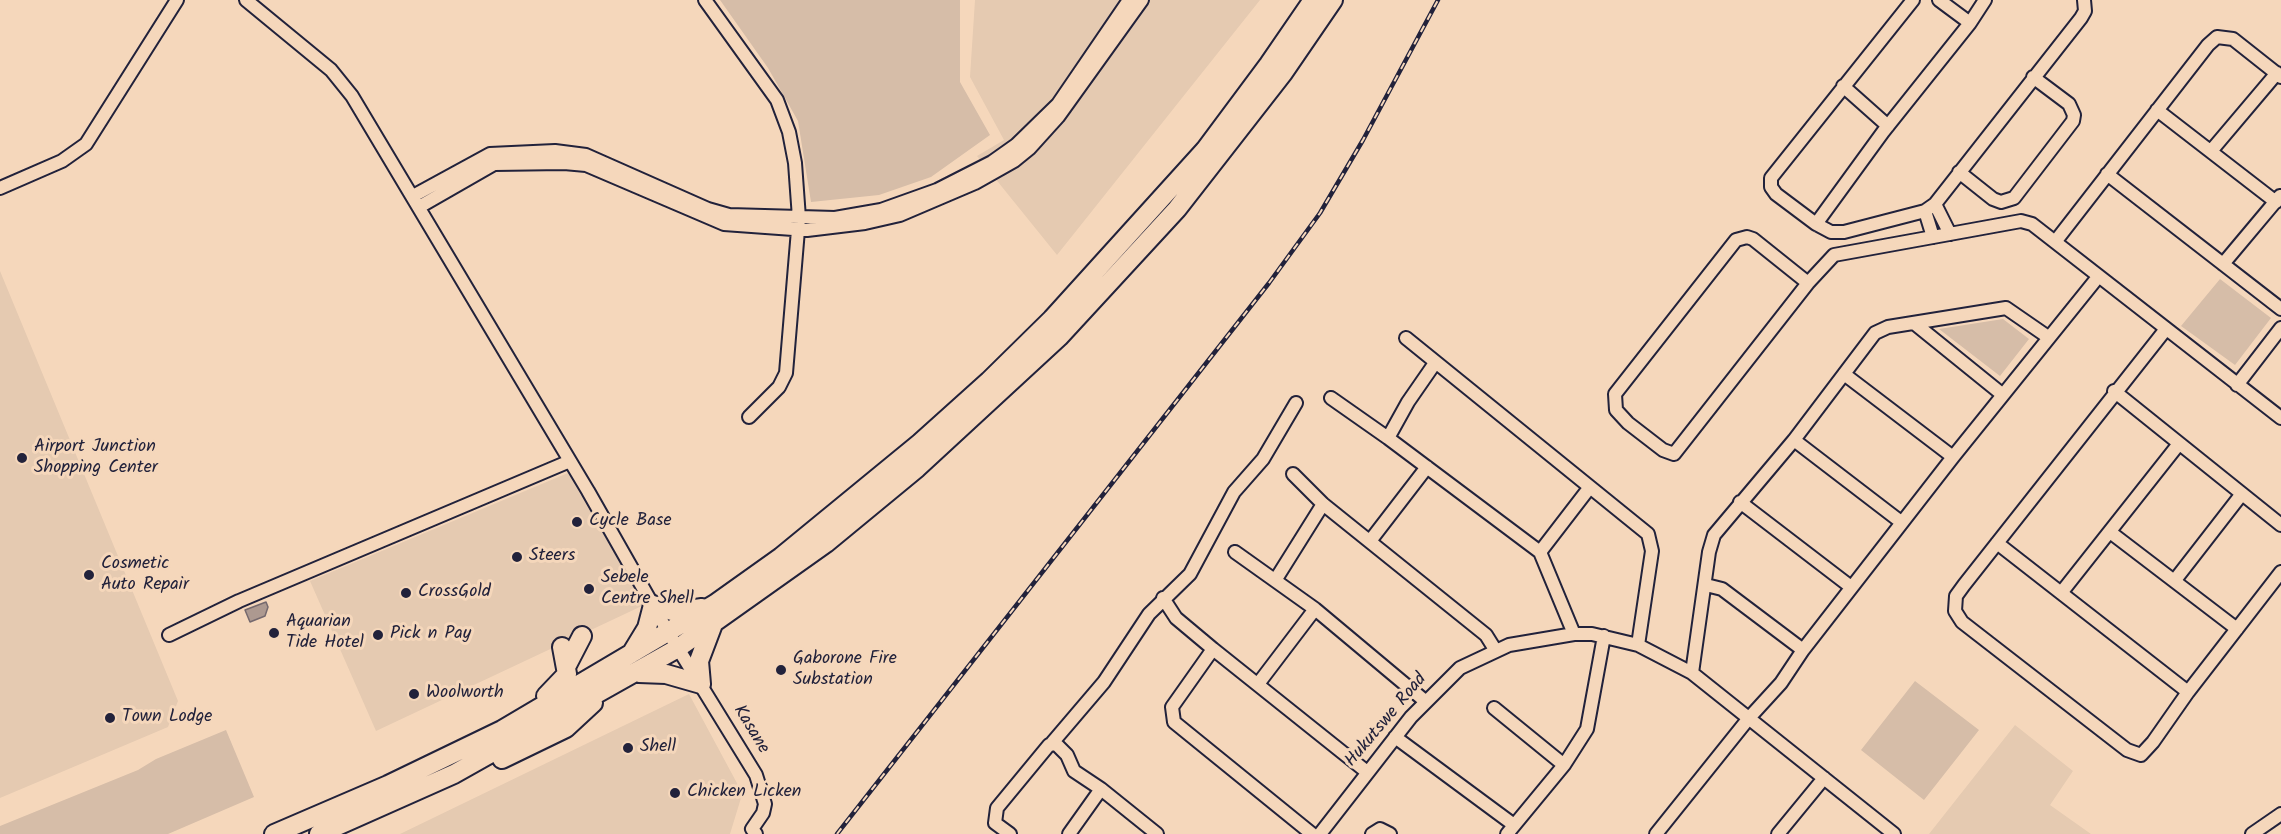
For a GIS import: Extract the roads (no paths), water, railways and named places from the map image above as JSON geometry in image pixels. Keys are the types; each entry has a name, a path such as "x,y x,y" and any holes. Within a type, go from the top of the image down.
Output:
{"highway":[{"path":"274,834 388,785 502,730 715,604 781,557 920,444 1052,319 1205,150 1313,0"},
{"path":"319,834 466,768 637,673 713,624 826,543 917,468 1059,337 1177,209 1283,73 1333,0"},
{"path":"631,655 647,628 653,605 675,612 695,610 715,604"},
{"path":"637,673 666,674 701,684 699,661 713,624"},
{"path":"567,665 582,636"},
{"path":"502,730 555,689 567,674 562,646"}],"street":[{"path":"0,188 62,161 86,144 177,0"},
{"name":"Kasane","path":"246,0 340,79 416,201 761,787 765,804 763,813 752,832"},
{"path":"705,0 764,80 784,116 795,163 799,224 786,373 779,387 749,417"},
{"path":"799,224 858,216 914,200 972,173 1010,151 1058,104 1129,0"},
{"path":"416,201 490,154 571,152 586,155 717,212 799,224 865,223 900,215 975,183 1014,161 1059,117 1142,0"},
{"path":"1913,0 1771,178 1771,187 1776,194 1816,224 1831,232 1844,232 1930,207 2081,18 2085,11 2085,0"},
{"path":"1939,0 1970,23"},
{"path":"1816,224 1888,126 1970,23 1985,0"},
{"path":"2055,242 2208,45 2217,37 2233,39 2279,75 2211,151"},
{"path":"1959,172 1993,199 2001,202 2014,198 2073,121 2074,115 2069,104 2033,77"},
{"path":"1843,87 1888,126"},
{"path":"2157,110 2278,198 2223,264"},
{"path":"2107,174 2281,309"},
{"path":"402,178 442,186"},
{"path":"432,230 432,211 442,186"},
{"path":"1930,207 1950,234"},
{"path":"1930,207 1933,237"},
{"path":"1808,283 1753,239 1742,237 1737,240 1615,394 1616,410 1628,423 1663,450 1674,454 1808,283 1838,254 2021,221 2032,224 2281,418"},
{"path":"1656,834 1749,718 1781,683 1803,650 1901,522 2098,277"},
{"path":"1692,673 1710,543 1740,502 1794,440 1875,333 1883,328 1914,322 2006,308 2048,337"},
{"path":"1914,322 2004,395"},
{"path":"2237,384 2281,328"},
{"path":"2166,329 2114,392 1956,597 1955,611 1962,622 2138,755 2153,742 2188,692 2281,572"},
{"path":"1406,338 1648,534 1652,551 1638,645"},
{"path":"1388,438 1408,402 1435,363"},
{"path":"1844,374 1953,456"},
{"path":"2114,392 2281,525"},
{"path":"1330,398 1388,438 1540,552 1574,634"},
{"path":"1010,834 995,823 997,808 1104,682 1162,598 1190,574 1234,492 1263,459 1296,403"},
{"path":"1794,440 1901,522"},
{"path":"2061,593 2178,445"},
{"path":"169,635 239,601 570,461"},
{"path":"1371,542 1427,467"},
{"path":"1293,474 1323,504 1486,635 1496,651"},
{"path":"1540,552 1590,487"},
{"path":"2175,580 2241,495"},
{"path":"1740,502 1851,587"},
{"path":"1276,579 1323,504"},
{"path":"2110,532 2236,629"},
{"path":"1997,543 2188,692"},
{"path":"1235,552 1276,579 1315,609 1425,701"},
{"path":"1706,585 1722,589 1803,650"},
{"path":"1162,598 1176,618 1367,772"},
{"path":"1258,684 1315,609"},
{"name":"Hukutswe Road","path":"1320,834 1425,701 1460,668 1496,651 1530,640 1574,634 1604,636 1638,645 1692,673 1894,834"},
{"path":"1395,737 1510,830 1564,765 1589,724 1604,636"},
{"path":"1213,649 1172,708 1174,722 1312,834"},
{"path":"1494,708 1564,765"},
{"path":"1052,743 1064,751 1074,771 1101,789 1157,834"},
{"path":"1778,834 1824,778"},
{"path":"1069,834 1101,789"},
{"path":"2252,834 2281,814"},
{"path":"1372,834 1380,829 1390,834"}],"railway":[{"path":"837,834 1269,283 1320,213 1363,140 1438,0"}],"place":[{"name":"Airport Junction Shopping Center","path":"22,458"},
{"name":"Cycle Base","path":"577,522"},
{"name":"Steers","path":"517,557"},
{"name":"Cosmetic Auto Repair","path":"89,575"},
{"name":"Sebele Centre Shell","path":"589,589"},
{"name":"CrossGold","path":"406,593"},
{"name":"Aquarian Tide Hotel","path":"274,633"},
{"name":"Pick n Pay","path":"378,635"},
{"name":"Gaborone Fire Substation","path":"781,670"},
{"name":"Woolworth","path":"414,694"},
{"name":"Town Lodge","path":"110,718"},
{"name":"Shell","path":"628,748"},
{"name":"Chicken Licken","path":"675,793"}]}
